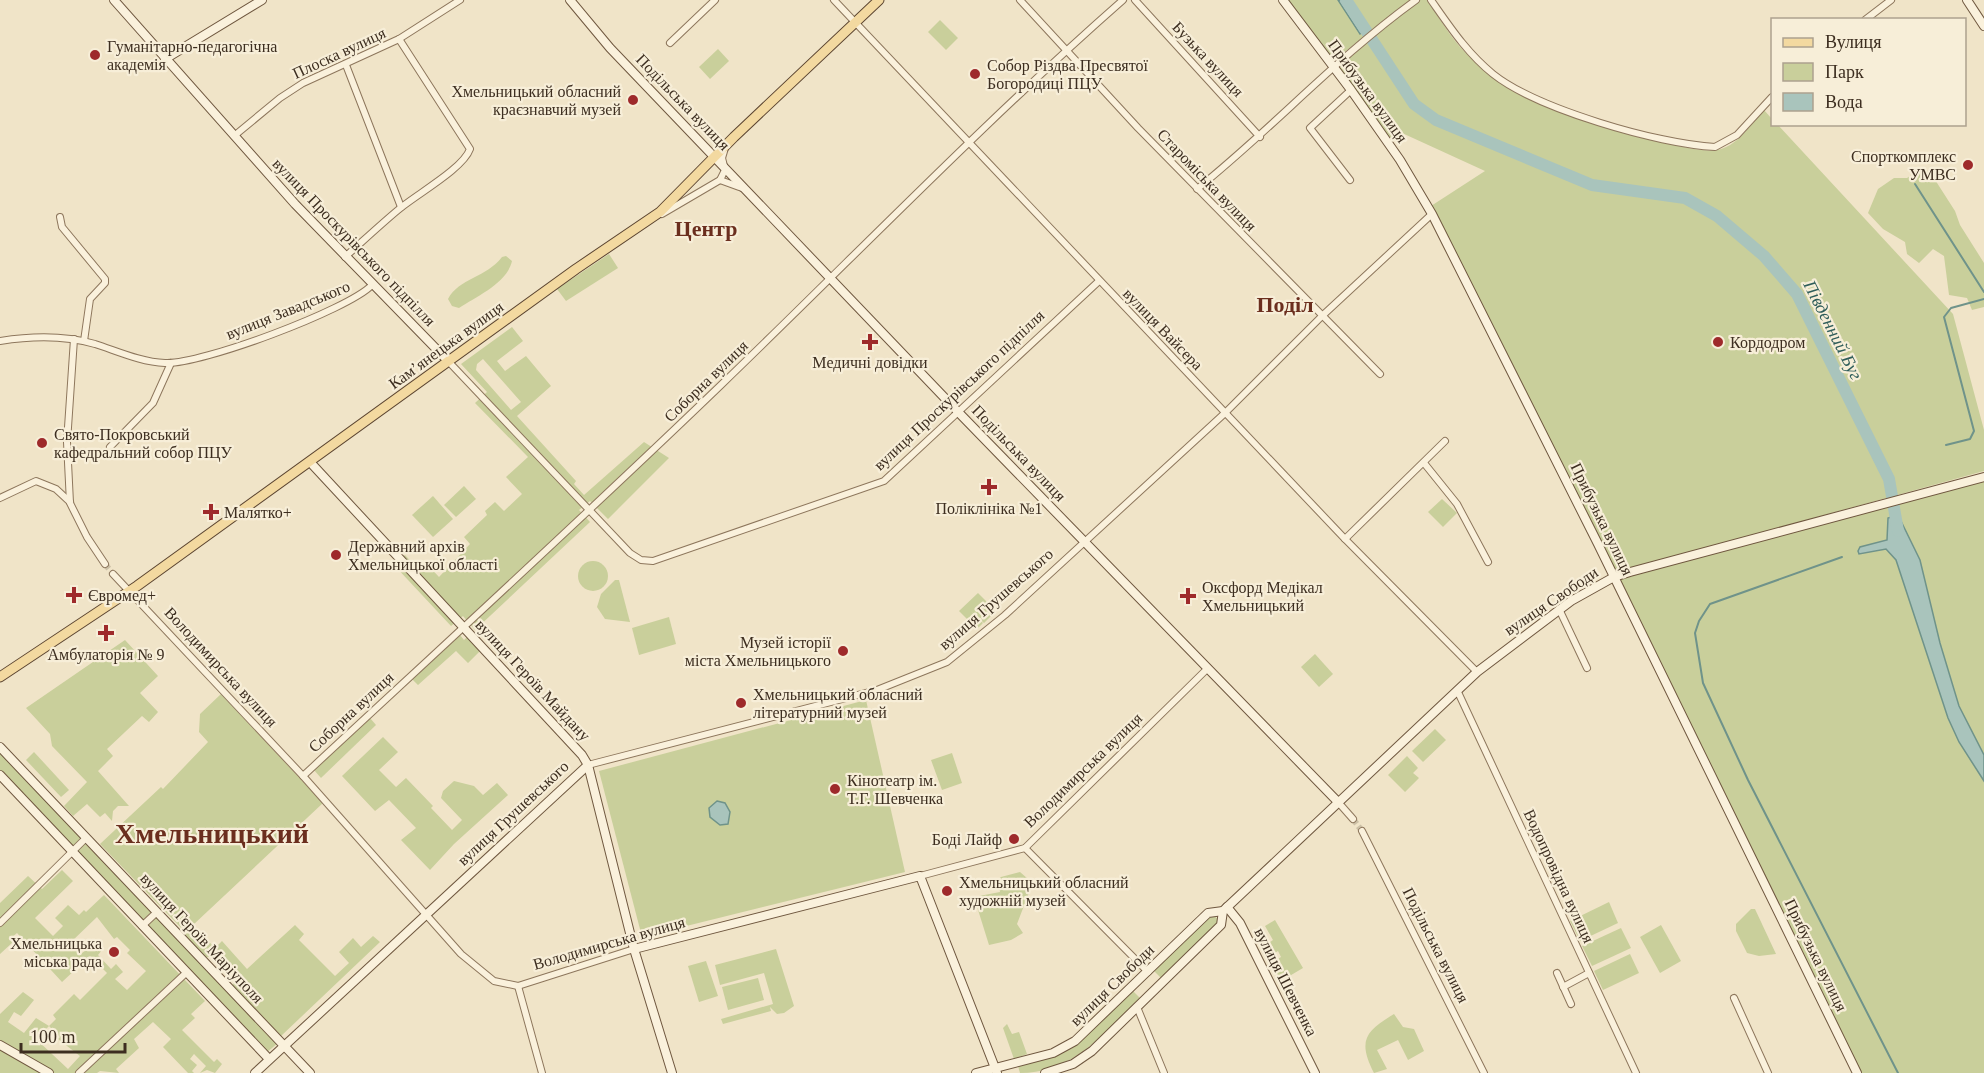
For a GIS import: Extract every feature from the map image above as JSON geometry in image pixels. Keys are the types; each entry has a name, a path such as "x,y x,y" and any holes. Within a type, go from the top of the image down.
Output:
{"main road":[{"name":"Камʼянецька вулиця","path":"0,677 129,591 576,269 646,223 879,0"}],"street":[{"name":"вулиця Проскурівського підпілля","path":"114,0 345,257 590,512 636,558 648,562 661,560 785,514 858,492 892,475 1099,281"},
{"name":"Плоска вулиця","path":"234,136 280,98 303,83 399,39 460,0"},
{"name":"Подільська вулиця","path":"570,0 610,48 958,412 1353,819"},
{"path":"670,43 715,0"},
{"name":"вулиця Вайсера","path":"834,0 1345,539 1477,672"},
{"name":"Староміська вулиця","path":"1020,0 1197,189 1380,374"},
{"name":"Соборна вулиця","path":"303,776 590,512 969,143 1066,50 1123,0"},
{"name":"Бузька вулиця","path":"1135,0 1260,136"},
{"name":"Прибузька вулиця","path":"1283,0 1400,160 1432,214 1614,577 1857,1073"},
{"path":"1197,189 1260,136 1356,46 1416,0"},
{"path":"1431,0 1465,48 1494,75 1523,93 1606,124 1715,147 1737,135 1771,99"},
{"path":"1868,18 1891,0"},
{"path":"1967,0 1984,26"},
{"path":"165,59 260,1"},
{"path":"345,257 401,207 457,165 466,157 470,149 399,39"},
{"path":"346,65 401,207"},
{"path":"1350,180 1310,128 1351,90"},
{"path":"646,223 720,180 725,167 722,155 728,143"},
{"path":"720,180 738,186 750,194"},
{"name":"вулиця Грушевського","path":"255,1073 588,765 877,690 934,668 958,654 1005,615 1225,413 1322,316 1432,214"},
{"path":"60,217 62,226 105,279 105,283 90,299 84,341"},
{"name":"вулиця Завадського","path":"0,341 44,336 74,339 141,359 171,363 226,350 259,339 348,302 372,285"},
{"path":"70,503 67,442 74,339"},
{"path":"110,447 153,403 171,363"},
{"path":"1345,539 1445,441"},
{"name":"вулиця Героїв Майдану","path":"310,462 582,755 588,765 634,949 672,1073"},
{"path":"1424,463 1457,504 1488,562"},
{"name":"вулиця Свободи","path":"976,1073 997,1071 1053,1053 1070,1045 1208,913 1225,909 1477,672 1559,609 1614,577 1984,477"},
{"path":"0,498 36,481 56,489 70,503 87,537 105,564"},
{"name":"Володимирська вулиця","path":"113,574 303,776 426,914 485,976 503,985 518,986 634,949 1024,848 1208,668"},
{"path":"1559,609 1587,668"},
{"name":"Водопровідна вулиця","path":"1457,690 1636,1073"},
{"name":"вулиця Героїв Маріуполя","path":"1,749 310,1073"},
{"name":"вулиця Героїв Маріуполя","path":"0,776 269,1059"},
{"name":"Подільська вулиця","path":"1362,831 1484,1073"},
{"path":"0,923 86,838"},
{"path":"1024,848 1148,972"},
{"path":"920,876 997,1071"},
{"name":"вулиця Свободи","path":"1045,1073 1066,1067 1086,1056 1221,925 1225,909"},
{"name":"вулиця Шевченка","path":"1225,909 1240,924 1315,1073"},
{"path":"142,926 157,912"},
{"path":"79,1073 187,972"},
{"path":"1557,973 1571,1004"},
{"path":"1563,987 1589,973"},
{"path":"518,986 542,1073"},
{"path":"1734,998 1768,1073"},
{"path":"1137,1007 1164,1073"},
{"path":"0,1045 49,1073"}],"green space":[{"path":"1287,0 1411,0 1333,61"},
{"path":"1420,0 1427,0 1465,52 1504,84 1548,106 1595,123 1689,148 1716,150 1737,140 1764,110 1771,118 1771,126 1779,126 1953,314 1984,430 1984,471 1615,573 1431,206 1485,171 1402,133 1390,141 1337,66"},
{"path":"940,20 958,38 946,50 928,32"},
{"path":"718,49 729,61 710,79 699,67"},
{"path":"1922,168 1930,172 1984,263 1984,307 1972,310 1967,298 1949,295 1944,256 1933,249 1919,263 1907,254 1905,242 1883,229 1868,213 1878,189 1894,178 1907,178"},
{"path":"609,254 618,268 566,301 557,289"},
{"path":"506,256 512,261 509,269 498,282 459,308 452,306 448,299 453,292"},
{"path":"512,327 523,341 497,361 505,371 526,356 551,386 517,416 576,481 574,484 584,495 644,442 669,458 608,519 590,501 579,510 590,522 475,630 463,616 451,626 394,565 405,555 418,569 425,562 439,577 470,544 464,537 487,515 485,511 495,502 504,511 522,494 506,477 528,457 475,403 487,392 461,364","holes":["483,359 521,402 511,410 476,370 477,364"]},
{"path":"1984,480 1984,1073 1860,1073 1618,579"},
{"path":"464,486 476,499 456,517 444,505"},
{"path":"433,496 453,519 433,537 412,515"},
{"path":"1442,499 1457,513 1443,527 1428,512"},
{"path":"593,561 599,562 607,570 607,582 599,590 593,591 587,590 579,582 578,576 579,570 587,562"},
{"path":"615,580 619,580 630,622 605,619 597,607 601,594"},
{"path":"978,593 996,611 984,623 971,611 983,623 977,629 959,611"},
{"path":"669,617 676,644 639,655 632,628"},
{"path":"460,635 464,640 467,637 480,651 468,663 456,651 418,685 412,679"},
{"path":"125,640 158,676 140,693 158,712 149,722 142,716 107,749 113,756 98,771 129,806 118,806 113,811 112,821 105,813 100,817 87,804 73,816 64,806 87,782 52,746 50,734 26,708"},
{"path":"1315,654 1333,674 1319,687 1301,667"},
{"path":"221,694 323,803 193,925 215,948 222,941 247,969 295,925 304,934 299,940 335,976 349,963 339,952 353,938 361,947 373,936 380,942 280,1037 232,987 235,980 211,956 205,958 183,935 185,932 100,844 161,787 163,789 208,742 199,732 200,714"},
{"path":"866,700 905,872 642,937 599,771"},
{"path":"370,718 376,725 321,778 314,770"},
{"path":"1435,729 1446,740 1423,762 1412,751"},
{"path":"383,737 398,752 379,770 396,787 406,778 452,830 462,820 441,798 443,791 454,781 474,786 483,795 497,783 508,795 454,844 430,870 401,840 416,828 389,800 375,811 342,776"},
{"path":"0,750 278,1043 266,1053 0,772"},
{"path":"34,752 69,790 61,797 26,760"},
{"path":"952,753 962,783 942,790 931,760"},
{"path":"1407,756 1418,768 1413,773 1419,778 1405,792 1388,775"},
{"path":"62,870 73,881 35,918 53,936 63,926 55,918 68,905 79,915 84,910 86,912 104,895 205,1001 191,1014 195,1018 182,1030 214,1062 217,1059 222,1064 215,1073 207,1070 200,1073 206,1066 194,1054 190,1059 197,1065 192,1071 194,1073 188,1073 163,1047 171,1039 153,1022 134,1039 139,1048 116,1069 119,1073 100,1071 97,1073 0,1073 0,1014 23,992 34,1000 21,1016 14,1012 8,1022 24,1033 36,1018 49,1026 56,1019 53,1015 74,994 80,1000 107,973 90,956 62,982 17,933 10,939 13,942 0,954 0,903 28,876 42,889","holes":["97,917 114,939 117,937 130,950 127,953 146,971 127,990 115,979 123,972 116,964 111,969 98,955 102,950 95,942 81,954 70,943","49,1026 60,1037 58,1039 80,1056 68,1069 36,1039"]},
{"path":"1020,872 1035,885 1030,890 1017,924 1023,933 1011,940 989,945 974,897 1000,892 998,880 1001,877"},
{"path":"1609,902 1618,923 1580,941 1570,921"},
{"path":"1751,909 1755,909 1776,954 1759,956 1747,953 1736,931 1736,924"},
{"path":"1212,914 1220,921 1161,978 1154,971"},
{"path":"1275,920 1303,968 1281,981 1271,963 1281,957 1278,951 1273,954 1267,944 1273,940 1265,926"},
{"path":"1661,925 1681,961 1660,973 1640,937"},
{"path":"1621,928 1631,948 1592,966 1582,946"},
{"path":"776,949 794,1006 784,1013 777,1014 770,1007 771,1011 723,1024 721,1019 773,1004 764,973 720,985 715,965"},
{"path":"1630,954 1639,973 1603,990 1594,971"},
{"path":"706,961 718,996 699,1002 688,966"},
{"path":"758,978 764,1000 728,1010 722,987"},
{"path":"1133,991 1140,998 1087,1048 1056,1066 1020,1073 1018,1066 1054,1056 1072,1048"},
{"path":"1394,1014 1403,1027 1414,1029 1424,1051 1408,1060 1398,1040 1377,1050 1387,1069 1374,1073 1366,1052 1367,1038 1371,1031"},
{"path":"1007,1024 1012,1034 1019,1032 1027,1054 1014,1059 1003,1028"}],"water":[{"path":"1338,0 1351,0 1368,28 1360,34"},
{"path":"1898,515 1920,560 1940,643 1959,706 1984,755 1984,781 1959,742 1948,718 1896,560 1886,549 1859,554 1858,551 1860,547 1887,540 1888,518"},
{"path":"717,801 725,803 730,812 728,824 720,825 710,817 709,808"}],"waterway":[{"name":"Південний Буг","path":"1346,0 1414,104 1436,120 1592,185 1685,198 1717,216 1764,256 1797,294 1889,479 1898,531"},
{"path":"1915,184 1984,292"},
{"path":"1946,445 1970,439 1974,431 1944,317 1951,308 1984,299"},
{"path":"1842,557 1710,604 1699,621 1695,633 1703,683 1748,780 1898,1073"}],"tunnel":[{"path":"105,564 113,574"},
{"path":"1353,819 1362,831"}],"place":[{"name":"Гуманітарно-педагогічна академія","path":"95,55"},
{"name":"Собор Різдва Пресвятої Богородиці ПЦУ","path":"975,74"},
{"name":"Хмельницький обласний краєзнавчий музей","path":"633,100"},
{"name":"Спорткомплекс УМВС","path":"1968,165"},
{"name":"Медичні довідки","path":"870,342"},
{"name":"Кордодром","path":"1718,342"},
{"name":"Свято-Покровський кафедральний собор ПЦУ","path":"42,443"},
{"name":"Поліклініка №1","path":"989,487"},
{"name":"Малятко+","path":"211,512"},
{"name":"Державний архів Хмельницької області","path":"336,555"},
{"name":"Євромед+","path":"74,595"},
{"name":"Оксфорд Медікал Хмельницький","path":"1188,596"},
{"name":"Амбулаторія № 9","path":"106,633"},
{"name":"Музей історії міста Хмельницького","path":"843,651"},
{"name":"Хмельницький обласний літературний музей","path":"741,703"},
{"name":"Кінотеатр ім. Т.Г. Шевченка","path":"835,789"},
{"name":"Боді Лайф","path":"1014,839"},
{"name":"Хмельницький обласний художній музей","path":"947,891"},
{"name":"Хмельницька міська рада","path":"114,952"}],"district":[{"name":"Центр","path":"706,228"},
{"name":"Поділ","path":"1285,304"},
{"name":"Хмельницький","path":"212,833"}]}
